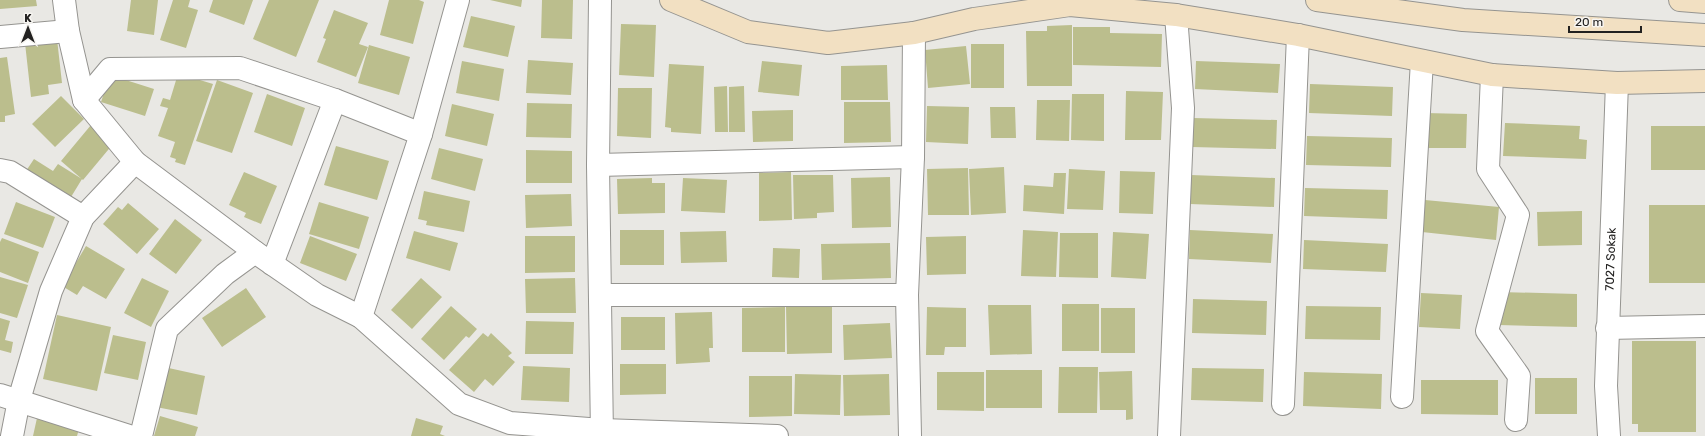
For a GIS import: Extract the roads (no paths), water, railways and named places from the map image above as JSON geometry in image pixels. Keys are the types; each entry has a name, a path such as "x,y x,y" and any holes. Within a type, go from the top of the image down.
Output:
{"main road":[{"path":"671,0 748,32 828,43 914,33 974,19 1070,5 1097,4 1298,35 1492,74 1617,83 1705,81"},
{"path":"1317,0 1463,20 1705,35"},
{"path":"1680,0 1705,2"}],"street":[{"path":"64,0 68,31 84,100 135,162 255,252 317,296 361,317 460,404 510,423 602,433 777,436"},
{"path":"361,317 421,134 458,0"},
{"path":"600,0 598,165 602,433"},
{"path":"1169,436 1184,108 1176,15"},
{"path":"0,37 68,31"},
{"path":"910,436 907,296 913,158 914,33"},
{"path":"1283,404 1298,35"},
{"path":"1402,397 1422,61"},
{"path":"84,100 110,69 240,68 334,100 421,134"},
{"path":"1492,74 1488,169 1518,214 1487,331 1519,376 1516,420"},
{"name":"7027 Sokak","path":"1609,436 1606,386 1607,328 1617,83"},
{"path":"272,264 334,100"},
{"path":"598,165 913,158"},
{"path":"12,436 10,397 51,291 83,217 135,162"},
{"path":"0,170 10,172 83,217"},
{"path":"141,436 166,329 225,274 255,252"},
{"path":"600,295 907,296"},
{"path":"1607,328 1705,326"},
{"path":"10,397 129,436"}]}
